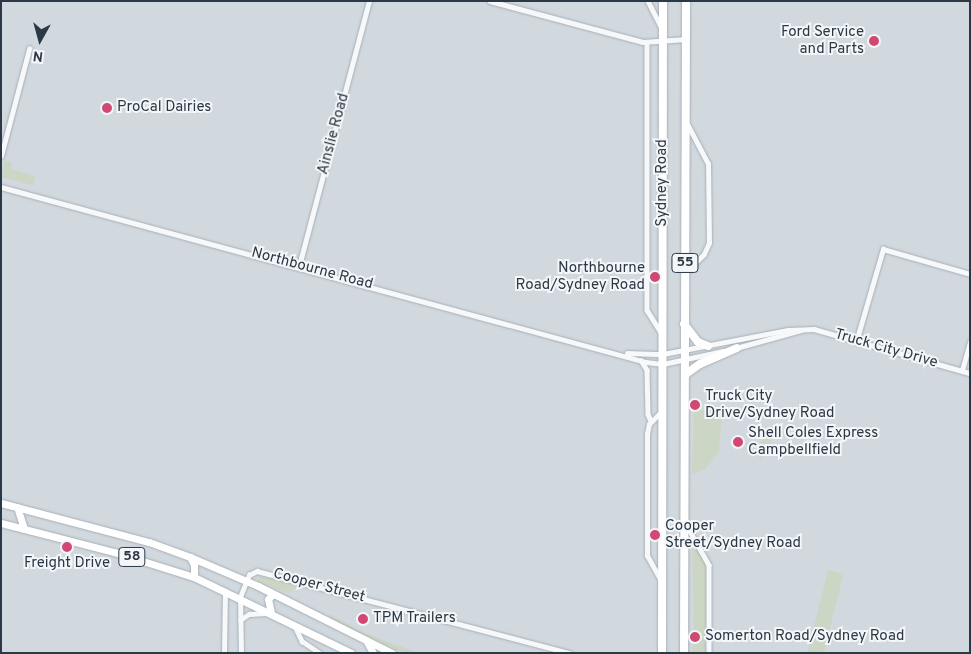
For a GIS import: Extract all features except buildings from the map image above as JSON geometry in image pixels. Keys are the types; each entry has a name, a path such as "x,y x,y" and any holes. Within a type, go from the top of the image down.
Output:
{"highway":[{"name":"Sydney Road","path":"662,653 664,410 663,1"},
{"name":"Sydney Road","path":"684,653 686,524 684,324 686,1"},
{"path":"684,324 698,342 708,346"},
{"path":"686,374 700,364 737,348"}],"main road":[{"name":"Cooper Street","path":"1,502 149,542 190,557 246,581 392,653"},
{"path":"17,507 24,529"},
{"name":"58","path":"1,523 114,552 194,576 351,653"},
{"path":"190,557 194,565 194,576"},
{"path":"271,613 268,599 273,594"},
{"path":"367,642 373,653"}],"street":[{"name":"Ainslie Road","path":"299,266 369,1"},
{"path":"490,1 647,42 663,42 686,38"},
{"name":"Sydney Road","path":"648,1 663,30"},
{"name":"Sydney Road","path":"647,42 647,310 663,335"},
{"path":"1,156 30,50"},
{"name":"Sydney Road","path":"685,121 707,158 709,243 704,254 685,273"},
{"name":"Northbourne Road","path":"1,187 622,353 642,360 663,364"},
{"path":"856,342 883,249 970,274"},
{"name":"Truck City Drive","path":"663,364 708,346 814,329 970,372"},
{"name":"Truck City Drive","path":"663,354 685,354 737,348 802,330"},
{"path":"962,370 970,342"},
{"name":"Northbourne Road","path":"622,353 663,354"},
{"name":"Sydney Road","path":"642,360 648,372 648,414 651,421 647,428 647,556 662,582"},
{"path":"651,421 664,410"},
{"name":"Sydney Road","path":"686,524 708,565 709,653"},
{"name":"Cooper Street","path":"246,581 252,572 264,572 570,653"},
{"path":"242,653 240,597 246,581"},
{"path":"224,590 226,596 224,653"},
{"path":"240,620 249,614 271,613"},
{"path":"295,625 302,641 320,653"}],"shaded area":[{"path":"1,1 970,1 970,653 1,653"}],"green space":[{"path":"5,161 12,162 11,169 35,176 33,185 1,177"},
{"path":"717,407 722,413 719,452 705,469 692,474 694,410 715,410"},
{"path":"765,431 771,434 771,448 760,459 758,455"},
{"path":"692,539 705,561 705,653 692,653 694,638"},
{"path":"828,570 844,574 824,653 807,653"},
{"path":"264,576 364,604 298,586 288,593 258,581 259,577"},
{"path":"328,614 365,633 418,653 405,653 386,645 331,620"}],"place":[{"name":"Ford Service and Parts","path":"874,41"},
{"name":"ProCal Dairies","path":"107,108"},
{"name":"Northbourne Road/Sydney Road","path":"655,277"},
{"name":"Truck City Drive/Sydney Road","path":"695,405"},
{"name":"Shell Coles Express Campbellfield","path":"738,442"},
{"name":"Cooper Street/Sydney Road","path":"655,535"},
{"name":"Freight Drive","path":"67,547"},
{"name":"TPM Trailers","path":"363,619"},
{"name":"Somerton Road/Sydney Road","path":"695,637"}]}
